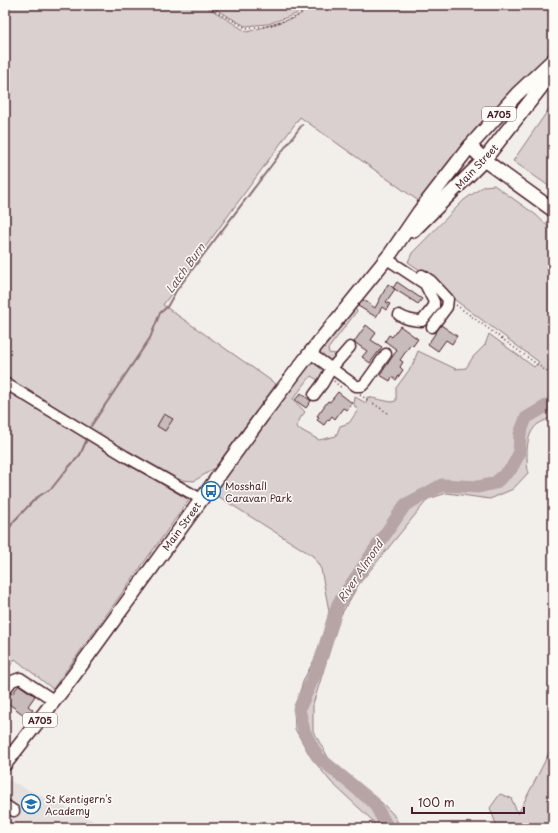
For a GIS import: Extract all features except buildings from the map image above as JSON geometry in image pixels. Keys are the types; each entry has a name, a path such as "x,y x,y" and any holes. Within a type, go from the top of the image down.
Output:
{"main road":[{"name":"Main Street","path":"389,256 419,212 450,173 477,153 517,94 553,60"},
{"name":"Main Street","path":"6,760 55,701 201,499 310,353 389,256 477,153 553,72"},
{"path":"477,153 553,210"}],"lane":[{"path":"389,256 431,281 448,300 447,306 432,327"},
{"path":"389,256 425,284 434,302 434,306 422,321 407,320 399,316"},
{"path":"314,395 329,375 331,369 350,347"},
{"path":"310,353 356,386 362,386 366,382 386,354"},
{"path":"5,383 125,456 201,499"},
{"path":"5,690 12,680 20,678 55,701"},
{"path":"5,805 14,811"}],"path":[{"path":"205,5 246,28 269,26 296,17 313,5"},
{"path":"448,300 553,376"}],"shaded area":[{"path":"5,5 204,5 247,32 294,18 314,5 553,5 553,53 524,82 420,202 300,117 163,305 276,384 215,468 194,481 179,480 110,442 5,378"},
{"path":"208,5 309,5 296,14 268,24 245,26"},
{"path":"553,103 553,189 513,161"},
{"path":"494,185 536,215 553,231 553,417 538,424 530,434 527,447 528,473 513,489 490,499 447,493 428,499 359,584 341,615 313,704 313,731 328,757 342,771 375,796 393,814 401,828 376,828 372,820 331,782 310,756 295,729 294,709 304,679 321,647 329,611 321,569 313,556 213,493 308,362 317,364 327,372 321,382 311,376 293,399 305,412 296,427 319,440 336,436 340,426 349,423 358,410 354,405 355,397 366,403 367,397 391,402 396,401 396,388 412,366 418,351 456,369 466,368 473,357 485,345 489,334 534,367 539,362 455,300 429,276 408,262 412,253 464,200 484,186"},
{"path":"354,307 357,311 328,349 329,353 336,354 338,357 331,362 320,357 318,352"},
{"path":"5,387 96,445 189,500 53,689 15,659 5,673"},
{"path":"553,747 553,828 497,828 490,808 500,794 511,798 518,814"},
{"name":"St Kentigern's Academy","path":"6,779 108,828 5,828"}],"waterway":[{"name":"Latch Burn","path":"91,426 150,338 160,313 167,307 176,291 302,125"},
{"name":"River Almond","path":"388,828 374,803 317,756 304,731 299,709 319,665 338,604 405,505 442,485 478,487 495,483 511,469 519,454 520,434 526,418 553,402"},
{"name":"Latch Burn","path":"5,535 14,521 36,498 52,488 80,455 87,439"}],"place":[{"name":"Mosshall Caravan Park","path":"211,491"},
{"name":"St Kentigern's Academy","path":"31,804"}]}
